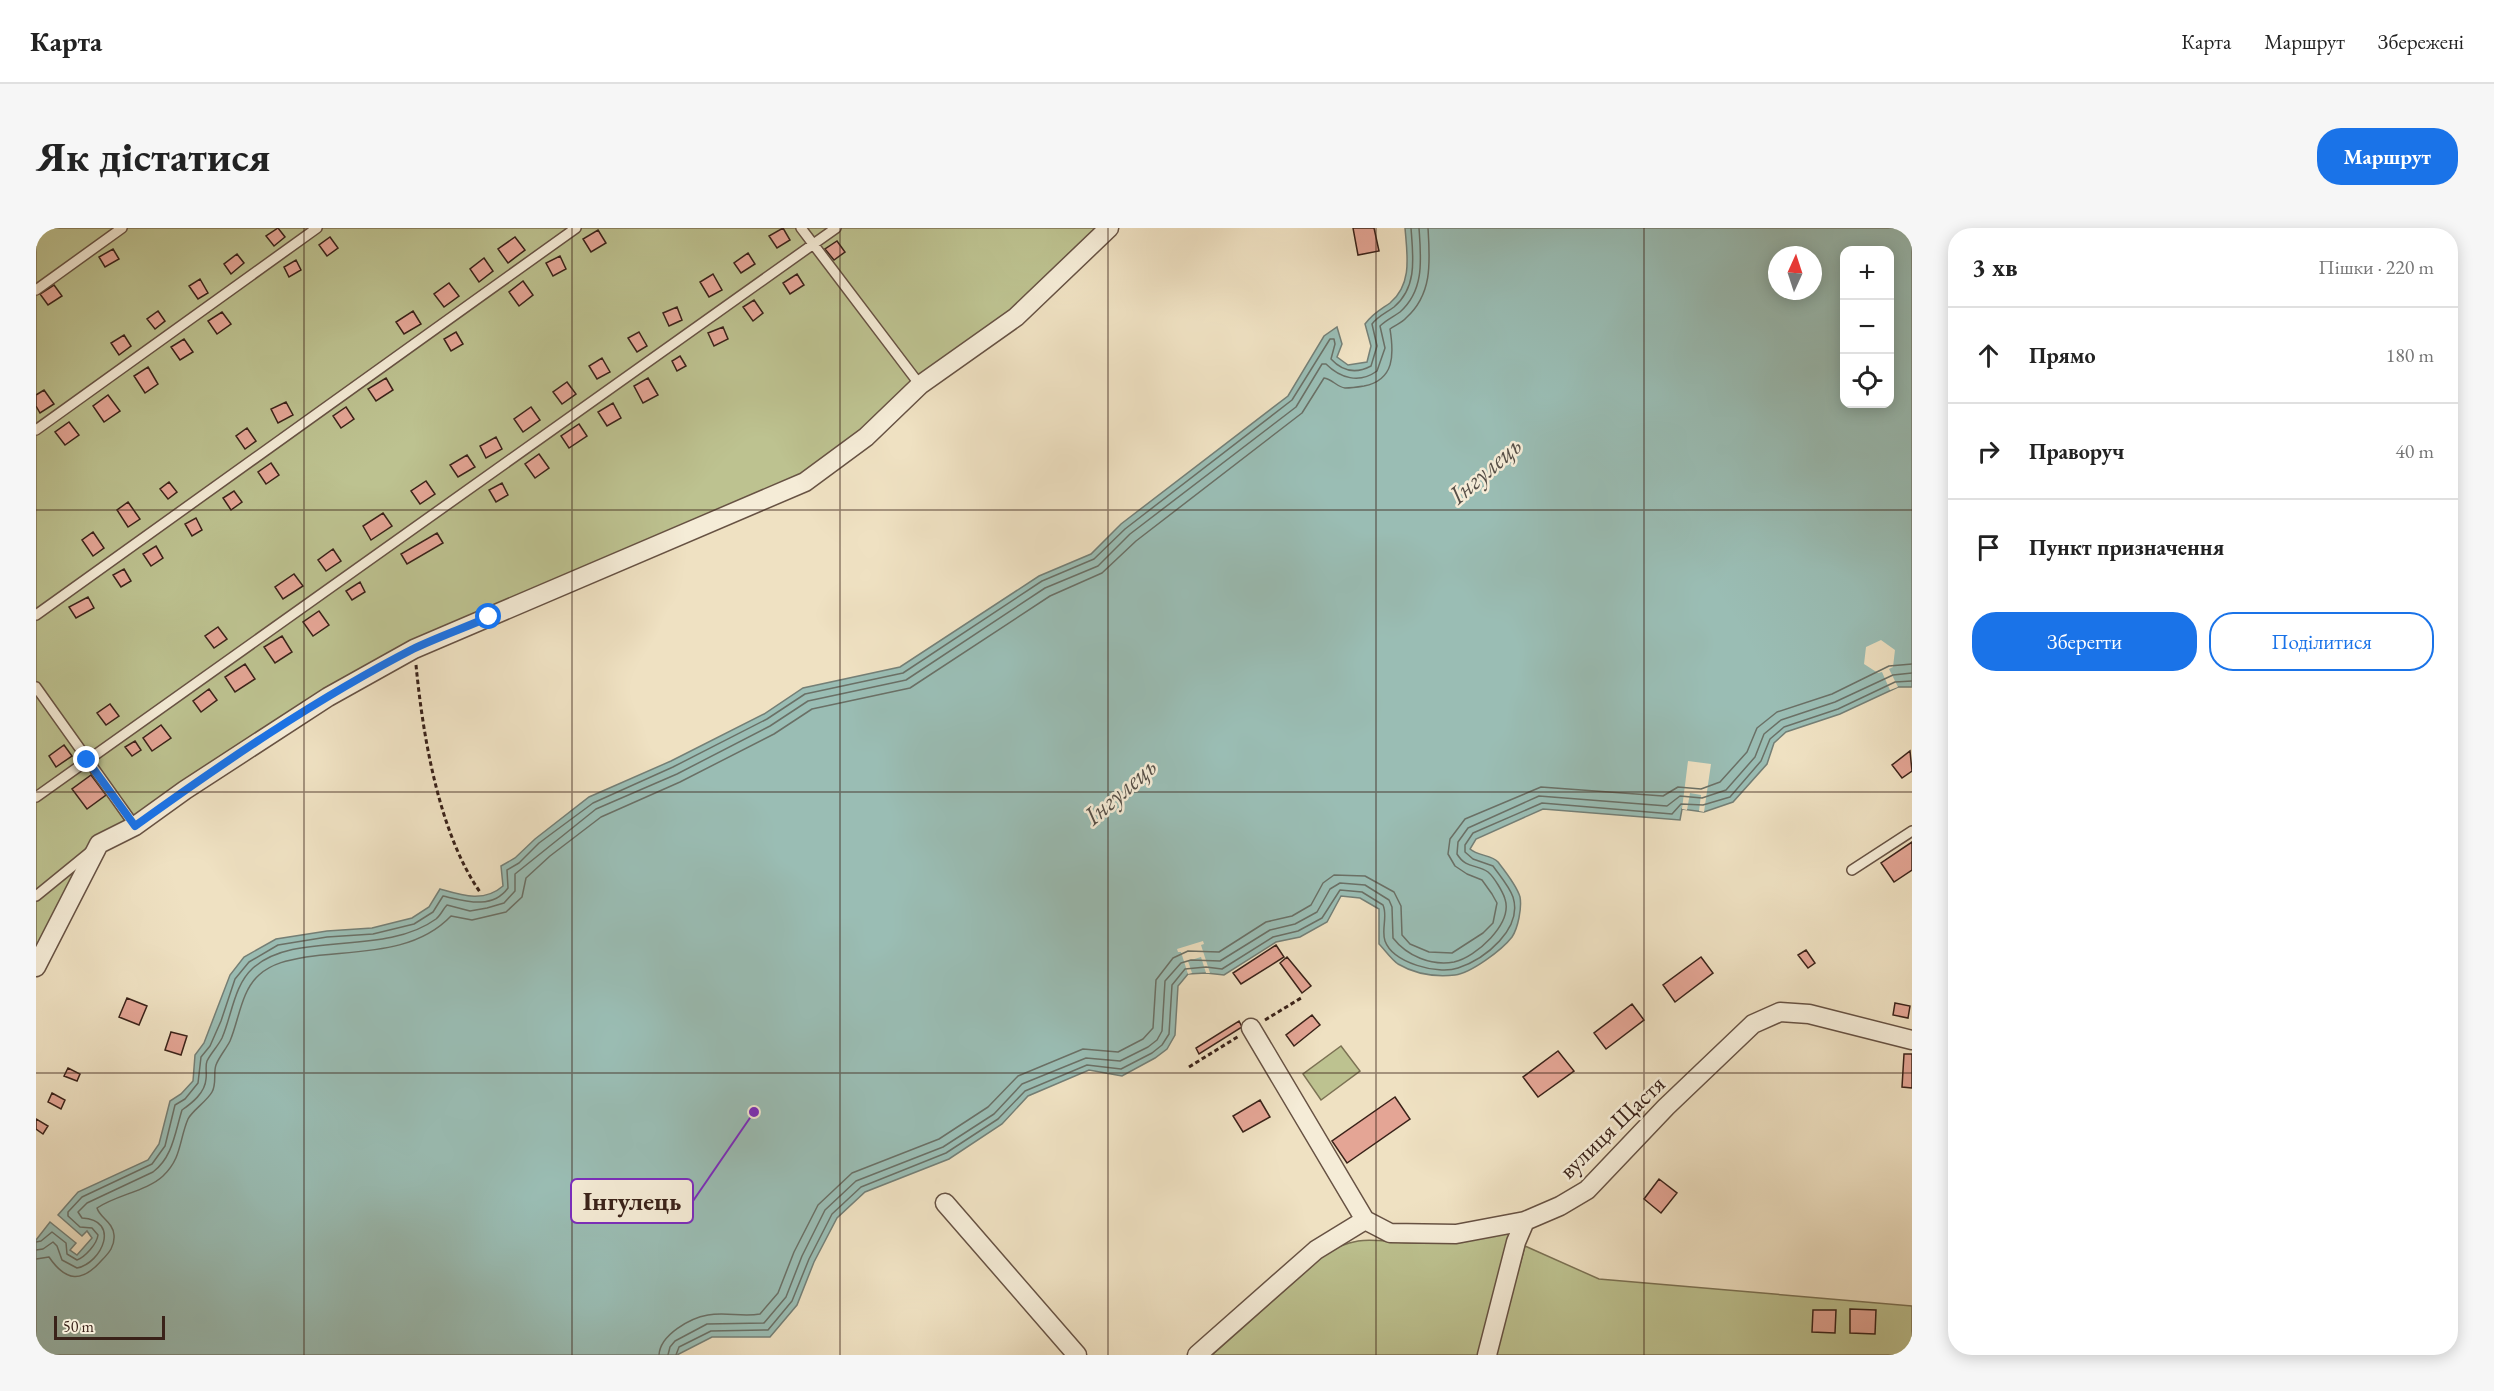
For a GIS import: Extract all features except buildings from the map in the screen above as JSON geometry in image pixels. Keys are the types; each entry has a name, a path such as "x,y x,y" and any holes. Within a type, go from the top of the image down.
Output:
{"street":[{"path":"36,967 99,844 135,826 185,790 328,697 414,649 805,482 866,437 920,385 1016,317 1108,228"},
{"name":"вулиця Щастя","path":"1365,1220 1390,1233 1456,1234 1525,1221 1560,1206 1587,1190 1666,1107 1753,1024 1780,1012 1809,1014 1912,1040"},
{"path":"1197,1355 1316,1250 1365,1220 1251,1029"},
{"path":"945,1203 1077,1355"},
{"path":"1487,1355 1516,1242 1525,1221"}],"lane":[{"path":"36,290 122,228"},
{"path":"36,429 317,228"},
{"path":"36,615 576,228"},
{"path":"801,228 920,385"},
{"path":"36,796 836,228"},
{"path":"36,687 135,826"},
{"path":"1852,870 1912,831"},
{"path":"36,896 99,844"}],"path":[{"path":"414,649 422,724 447,822 467,874 480,892"}],"green space":[{"path":"36,228 1109,228 805,482 414,649 99,844 36,967"},
{"path":"1341,1046 1360,1071 1321,1100 1303,1074"},
{"path":"1512,1229 1479,1355 1212,1355 1323,1256 1337,1248 1349,1243 1372,1240 1410,1243 1436,1242"},
{"path":"1525,1246 1599,1279 1912,1306 1912,1355 1495,1355"}],"water":[{"path":"1405,228 1912,228 1912,687 1898,687 1840,714 1786,732 1774,743 1767,764 1733,802 1704,812 1682,809 1680,820 1543,809 1476,839 1470,849 1498,862 1520,897 1520,912 1512,937 1486,960 1462,973 1448,976 1433,975 1411,970 1398,964 1379,944 1379,909 1360,898 1341,896 1327,922 1300,937 1276,942 1224,975 1188,974 1178,986 1175,1035 1167,1049 1155,1058 1122,1076 1089,1070 1028,1096 1002,1124 949,1159 865,1192 837,1218 814,1262 797,1305 770,1337 712,1337 677,1355 36,1355 36,1240 50,1222 76,1243 70,1250 77,1255 92,1238 87,1231 82,1236 58,1215 78,1192 148,1160 159,1144 170,1101 181,1094 193,1081 195,1055 204,1043 230,975 244,957 276,939 327,931 372,928 412,918 429,907 440,889 472,896 496,891 503,886 501,866 515,858 535,839 589,797 671,761 764,714 803,688 900,667 1039,576 1091,554 1121,524 1288,396 1324,336 1337,327 1342,344 1337,357 1348,365 1367,362 1371,346 1365,324 1397,295 1405,278 1407,258"}],"pier":[{"path":"1881,640 1895,650 1893,667 1889,669 1898,687 1890,690 1882,672 1878,673 1864,664 1866,647"},
{"path":"1688,761 1711,764 1704,812 1699,811 1701,795 1690,793 1687,810 1682,809"},
{"path":"1203,941 1204,944 1201,945 1210,973 1206,973 1201,957 1188,961 1192,973 1188,974 1181,952 1177,949"}],"place":[{"name":"Інгулець","path":"754,1112"}],"route":[{"path":"87,760 135,826 185,790 328,697 414,649 489,617"}]}
